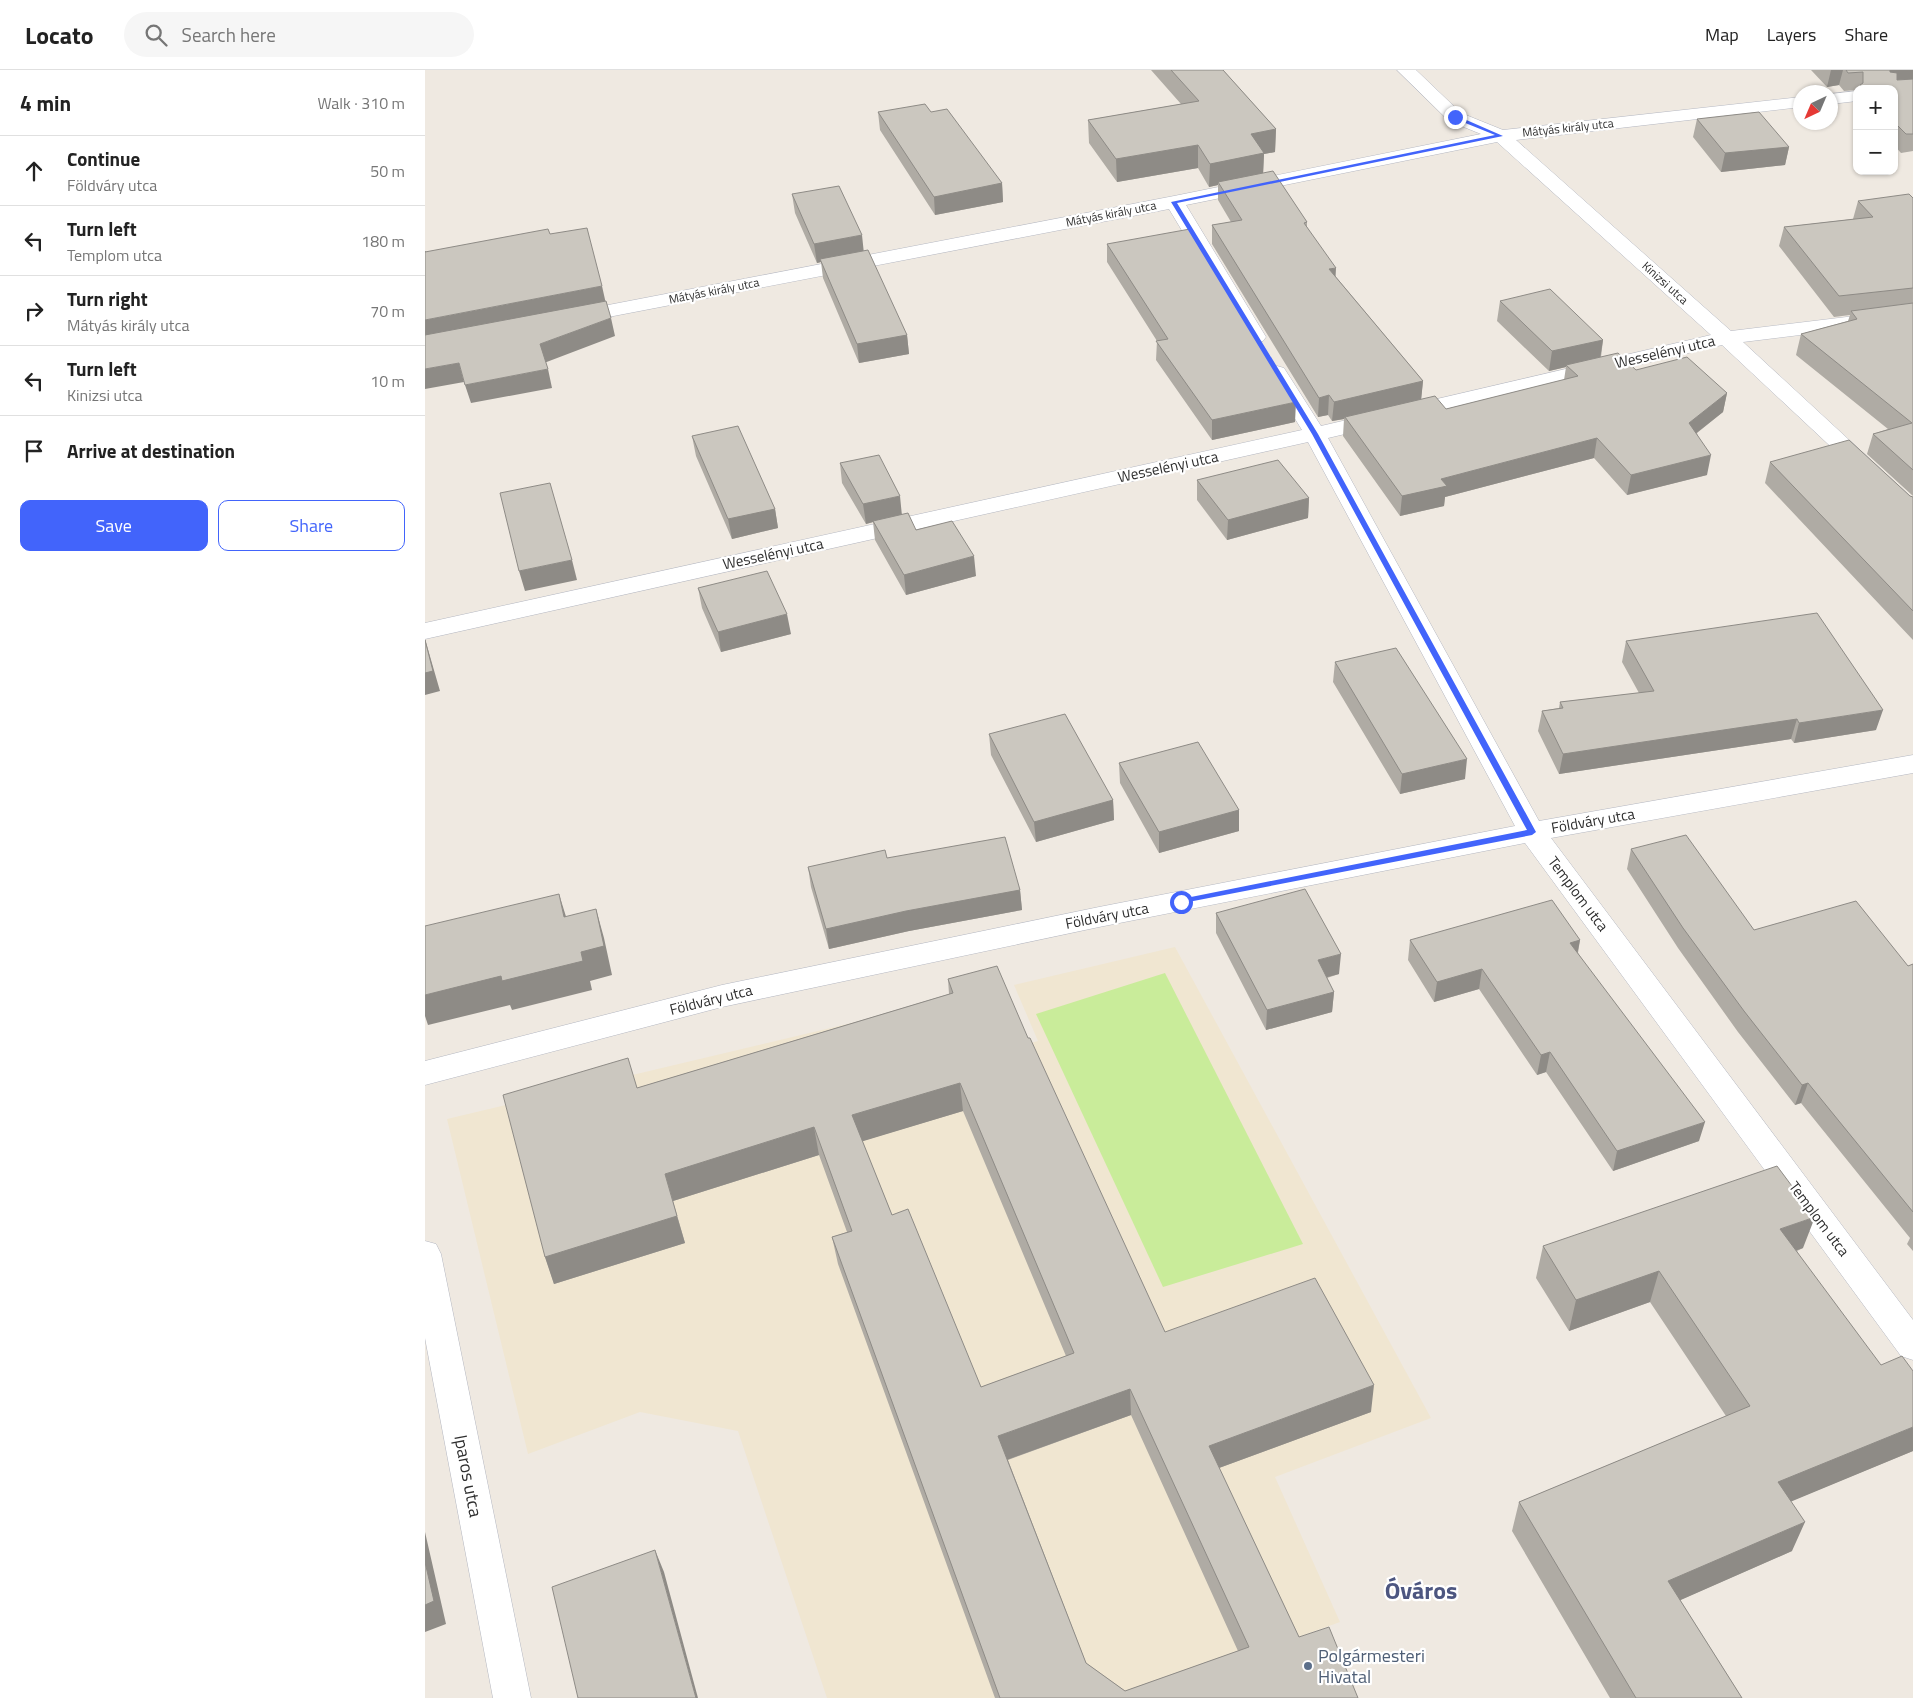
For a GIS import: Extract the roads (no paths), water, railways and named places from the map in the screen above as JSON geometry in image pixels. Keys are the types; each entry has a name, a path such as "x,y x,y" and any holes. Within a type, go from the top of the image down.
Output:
{"street":[{"name":"Kinizsi utca","path":"1407,70 1455,117 1501,136 1726,338 1913,511"},
{"path":"1838,98 1853,96"},
{"name":"Mátyás király utca","path":"551,322 1174,202 1501,136 1793,103"},
{"name":"Templom utca","path":"1174,202 1315,434 1532,832 1913,1346"},
{"name":"Wesselényi utca","path":"425,631 1315,434 1726,338 1913,315"},
{"name":"Földváry utca","path":"425,1073 722,996 1099,917 1532,832 1913,764"},
{"name":"Iparos utca","path":"425,1254 512,1698"}],"place":[{"name":"Polgármesteri Hivatal","path":"1308,1666"}],"district":[{"name":"Óváros","path":"1421,1591"}]}
